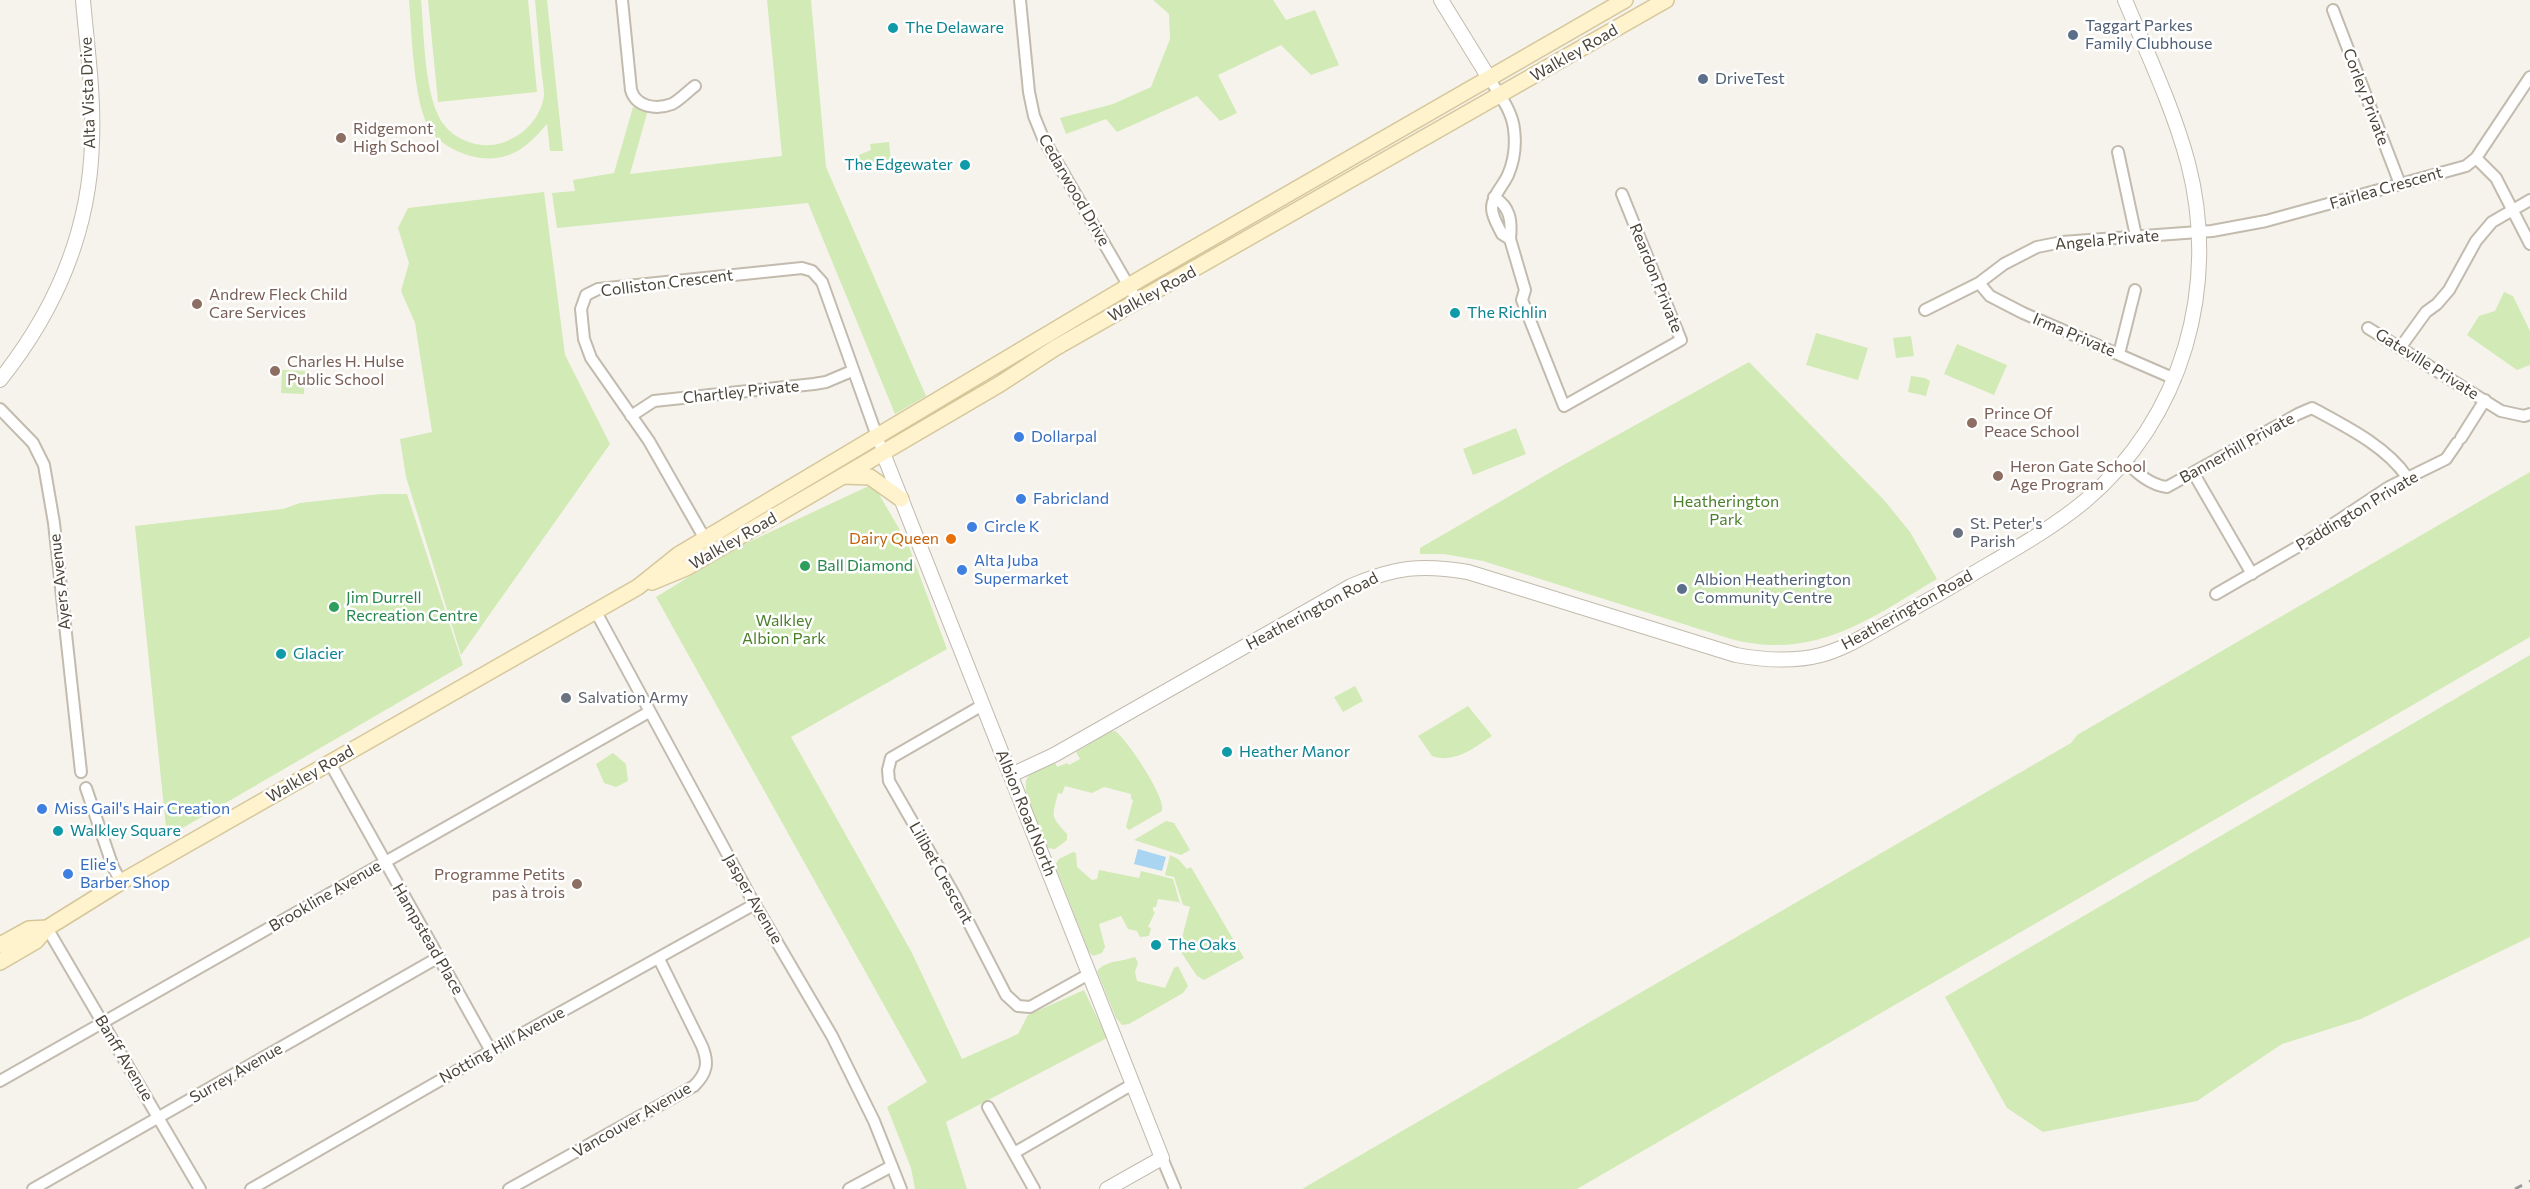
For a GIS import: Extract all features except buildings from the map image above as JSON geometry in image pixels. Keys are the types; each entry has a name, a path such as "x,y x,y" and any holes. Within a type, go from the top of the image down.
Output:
{"main road":[{"name":"Walkley Road","path":"0,962 36,941 47,928 121,882 596,612 638,587 678,555 705,538 877,438 1129,286 1624,0"},
{"name":"Walkley Road","path":"638,587 686,568 1000,384 1055,348 1666,0"},
{"path":"844,476 870,477 901,499"},
{"name":"Walkley Road","path":"0,945 29,929 47,928"}],"street":[{"name":"Alta Vista Drive","path":"0,380 28,344 56,295 79,233 92,142 91,88 83,0"},
{"path":"622,0 631,90 637,102 648,106 671,104 695,86"},
{"name":"Cedarwood Drive","path":"1020,0 1034,116 1043,138 1138,302"},
{"path":"1441,0 1489,78"},
{"name":"Heatherington Road","path":"1011,775 1063,750 1352,586 1381,574 1411,567 1443,567 1468,572 1736,655 1770,660 1819,656 1842,648 2033,538 2087,500 2126,460 2151,426 2175,379 2191,332 2196,304 2199,269 2198,232 2189,166 2178,129 2125,0"},
{"name":"Corley Private","path":"2333,10 2400,184"},
{"path":"2530,77 2476,158 2496,178 2530,244"},
{"name":"Reardon Private","path":"1489,78 1514,127 1514,152 1508,174 1494,197 1492,209 1502,234 1510,239 1525,290 1522,300 1564,405 1681,340 1622,194"},
{"path":"2118,152 2136,236"},
{"name":"Fairlea Crescent","path":"2198,232 2266,221 2466,165 2476,158"},
{"path":"2400,348 2426,312 2437,304 2449,290 2476,241 2492,222 2530,200"},
{"name":"Angela Private","path":"1925,310 1979,283 2004,264 2037,247 2198,232"},
{"name":"Colliston Crescent","path":"705,538 649,441 591,358 584,339 582,302 586,295 598,289 802,268 812,271 822,282 877,438"},
{"name":"Irma Private","path":"1979,283 1990,296 2008,306 2175,379"},
{"path":"2119,354 2135,290"},
{"name":"Gateville Private","path":"2368,328 2501,411 2524,416 2530,414"},
{"name":"Chartley Private","path":"631,416 654,401 814,384 826,382 852,371"},
{"name":"Gateville Private","path":"2459,440 2485,400"},
{"name":"Bannerhill Private","path":"2126,460 2135,471 2156,485 2167,487 2312,408 2379,449 2397,463 2407,477"},
{"name":"Ayers Avenue","path":"0,409 33,443 44,465 54,523 81,772"},
{"name":"Albion Road North","path":"877,438 981,706 1011,775 1175,1189"},
{"name":"Paddington Private","path":"2216,594 2407,477 2446,459 2459,440"},
{"path":"2194,474 2252,574"},
{"name":"Jasper Avenue","path":"596,612 755,904 832,1036 874,1121 901,1189"},
{"name":"Lilibet Crescent","path":"981,706 891,758 888,770 889,781 955,896 1006,995 1018,1006 1030,1007 1089,974"},
{"name":"Brookline Avenue","path":"0,1081 649,711"},
{"name":"Hampstead Place","path":"330,763 491,1051"},
{"path":"86,788 121,882"},
{"name":"Notting Hill Avenue","path":"251,1189 491,1051 755,904"},
{"name":"Banff Avenue","path":"47,928 200,1189"},
{"name":"Surrey Avenue","path":"33,1189 439,957"},
{"name":"Vancouver Avenue","path":"513,1188 694,1086 702,1078 707,1069 707,1059 659,959"},
{"path":"1014,1153 1133,1083"},
{"path":"988,1107 1034,1189"},
{"path":"1107,1189 1162,1158"},
{"path":"849,1189 892,1166"}],"green space":[{"path":"409,0 421,0 430,91 442,123 457,136 469,142 493,145 503,143 522,132 542,106 544,92 535,0 547,0 563,151 550,151 547,124 533,139 518,150 502,157 492,158 474,157 460,152 446,145 434,135 424,118 420,103 412,49"},
{"path":"428,0 528,0 537,92 438,102"},
{"path":"767,0 811,0 826,167 926,396 895,414 808,203 557,228 552,193 575,191 573,180 614,173 633,107 648,110 630,174 782,156"},
{"path":"1153,0 1273,0 1286,20 1315,10 1339,65 1311,75 1281,45 1218,75 1237,113 1220,121 1197,96 1117,132 1106,119 1066,134 1060,118 1113,104 1151,87 1170,39 1169,14"},
{"path":"889,142 891,160 860,164 859,155 871,150 870,144"},
{"path":"544,192 565,355 610,444 461,655 406,477 400,439 432,432 415,323 401,291 409,263 398,228 408,208"},
{"path":"2504,292 2513,296 2530,331 2530,365 2517,370 2467,335 2479,316 2495,311"},
{"path":"1816,333 1868,348 1858,380 1806,365"},
{"path":"1911,336 1914,356 1896,358 1893,338"},
{"path":"1957,344 2007,365 1994,395 1944,374"},
{"name":"Heatherington Park","path":"1749,362 1884,500 1910,532 1937,579 1888,608 1840,632 1789,645 1761,644 1731,639 1483,561 1444,554 1420,554 1420,548"},
{"path":"282,370 305,371 304,394 281,393"},
{"path":"1911,376 1930,381 1926,396 1908,392"},
{"path":"1516,428 1526,454 1473,475 1463,449"},
{"path":"2530,472 2530,637 1577,1189 1302,1189 2071,743 2077,735"},
{"name":"Walkley Albion Park","path":"873,484 908,544 947,649 791,737 912,953 962,1059 1018,1034 1028,1015 1084,990 1107,1038 946,1122 967,1189 915,1189 911,1168 887,1107 927,1082 656,597 736,548"},
{"name":"Jim Durrell Recreation Centre","path":"381,494 407,494 463,665 167,837 135,526 283,509 300,503"},
{"path":"2530,655 2530,937 2361,1019 2282,1044 2197,1101 2043,1132 2007,1108 1945,997"},
{"path":"1355,686 1363,701 1343,712 1334,697"},
{"path":"1468,706 1492,736 1464,754 1448,758 1432,756 1418,736"},
{"path":"1115,731 1145,770 1162,804 1162,811 1129,830 1126,827 1133,800 1131,794 1104,787 1092,793 1065,786 1062,794 1058,793 1054,816 1067,834 1067,840 1055,849 1047,848 1028,799 1026,781 1029,775 1055,762 1057,767 1067,763 1069,765 1080,759 1076,752"},
{"path":"613,753 626,764 628,781 616,787 604,783 596,764"},
{"path":"1166,821 1174,823 1190,850 1181,855 1134,840"},
{"path":"1073,852 1076,853 1077,867 1092,880 1097,879 1099,870 1139,878 1141,871 1173,879 1181,907 1179,902 1158,899 1156,907 1153,907 1155,912 1148,927 1151,928 1149,936 1140,937 1137,931 1128,929 1121,916 1099,924 1105,947 1102,953 1093,956 1089,952 1055,865 1059,859"},
{"path":"1170,855 1178,859 1187,869 1191,867 1244,958 1204,980 1197,976 1179,949 1190,907 1183,905 1174,877 1165,875"},
{"path":"1135,957 1138,963 1135,972 1137,981 1165,988 1174,968 1178,966 1188,986 1183,993 1129,1024 1122,1025 1116,1018 1097,971 1110,963"}],"water":[{"path":"1138,849 1166,857 1162,871 1134,864"}],"railway":[{"path":"2515,1189 2530,1181"}],"place":[{"name":"The Delaware","path":"893,28"},
{"name":"Taggart Parkes Family Clubhouse","path":"2073,35"},
{"name":"DriveTest","path":"1703,79"},
{"name":"Ridgemont High School","path":"341,138"},
{"name":"The Edgewater","path":"965,165"},
{"name":"Andrew Fleck Child Care Services","path":"197,304"},
{"name":"The Richlin","path":"1455,313"},
{"name":"Charles H. Hulse Public School","path":"275,371"},
{"name":"Prince Of Peace School","path":"1972,423"},
{"name":"Dollarpal","path":"1019,437"},
{"name":"Heron Gate School Age Program","path":"1998,476"},
{"name":"Fabricland","path":"1021,499"},
{"name":"Circle K","path":"972,527"},
{"name":"St. Peter's Parish","path":"1958,533"},
{"name":"Dairy Queen","path":"951,539"},
{"name":"Ball Diamond","path":"805,566"},
{"name":"Alta Juba Supermarket","path":"962,570"},
{"name":"Albion Heatherington Community Centre","path":"1682,589"},
{"name":"Jim Durrell Recreation Centre","path":"334,607"},
{"name":"Glacier","path":"281,654"},
{"name":"Salvation Army","path":"566,698"},
{"name":"Heather Manor","path":"1227,752"},
{"name":"Miss Gail's Hair Creation","path":"42,809"},
{"name":"Walkley Square","path":"58,831"},
{"name":"Elie's Barber Shop","path":"68,874"},
{"name":"Programme Petits pas à trois","path":"577,884"},
{"name":"The Oaks","path":"1156,945"}]}
